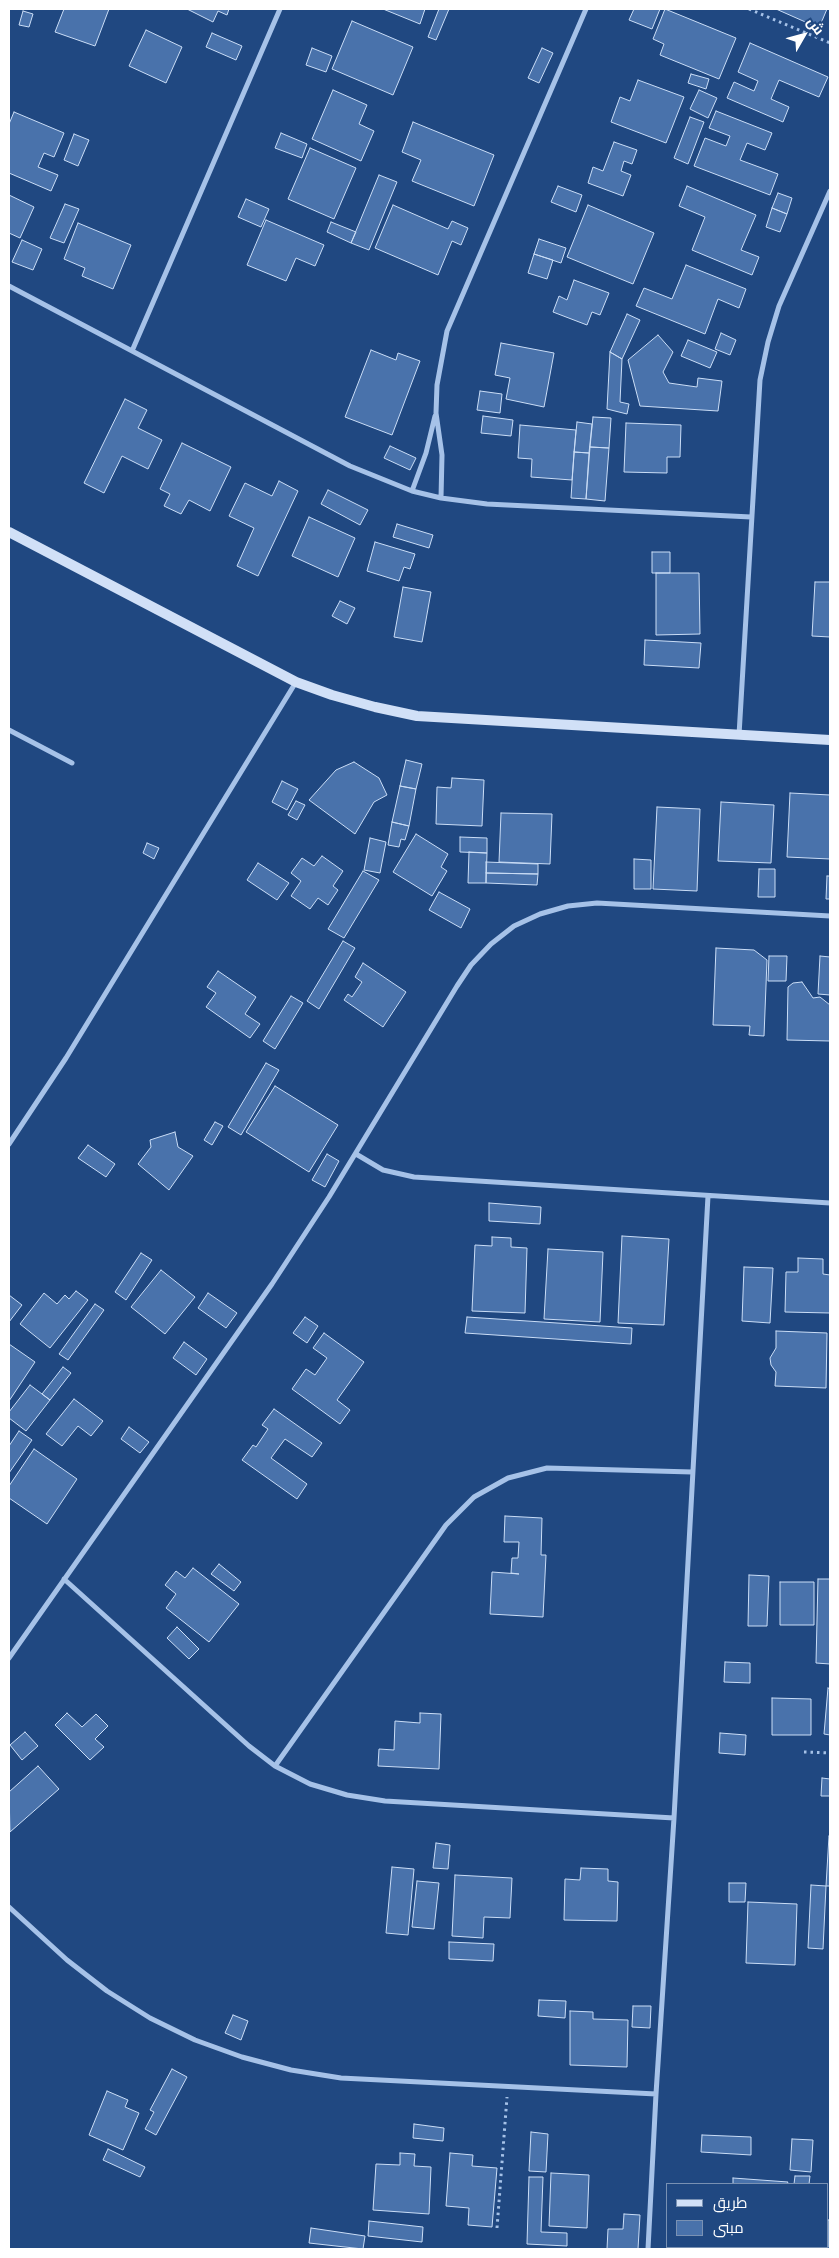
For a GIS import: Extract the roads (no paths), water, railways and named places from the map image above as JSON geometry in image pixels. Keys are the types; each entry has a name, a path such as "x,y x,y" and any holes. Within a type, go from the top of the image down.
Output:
{"street":[{"path":"132,351 280,9"},
{"path":"441,498 442,455 436,413 437,385 447,331 586,9"},
{"path":"739,735 760,380 768,342 779,306 830,191"},
{"path":"9,286 350,466 412,491 441,498 487,504 751,518"},
{"path":"412,491 426,453 436,413"},
{"path":"9,532 296,682 332,695 417,716 830,740"},
{"path":"9,1144 66,1058 296,682"},
{"path":"9,730 72,763"},
{"path":"9,1658 272,1284 356,1154 471,965 491,944 514,926 540,914 568,906 597,903 830,916"},
{"path":"356,1154 383,1170 414,1177 830,1203"},
{"path":"648,2249 708,1196"},
{"path":"275,1766 446,1525 474,1498 508,1478 547,1468 566,1467 692,1472"},
{"path":"64,1579 249,1746 275,1766 310,1784 347,1795 385,1801 674,1818"},
{"path":"9,1907 67,1960 107,1991 150,2018 195,2040 242,2057 291,2070 340,2078 656,2094"}]}
